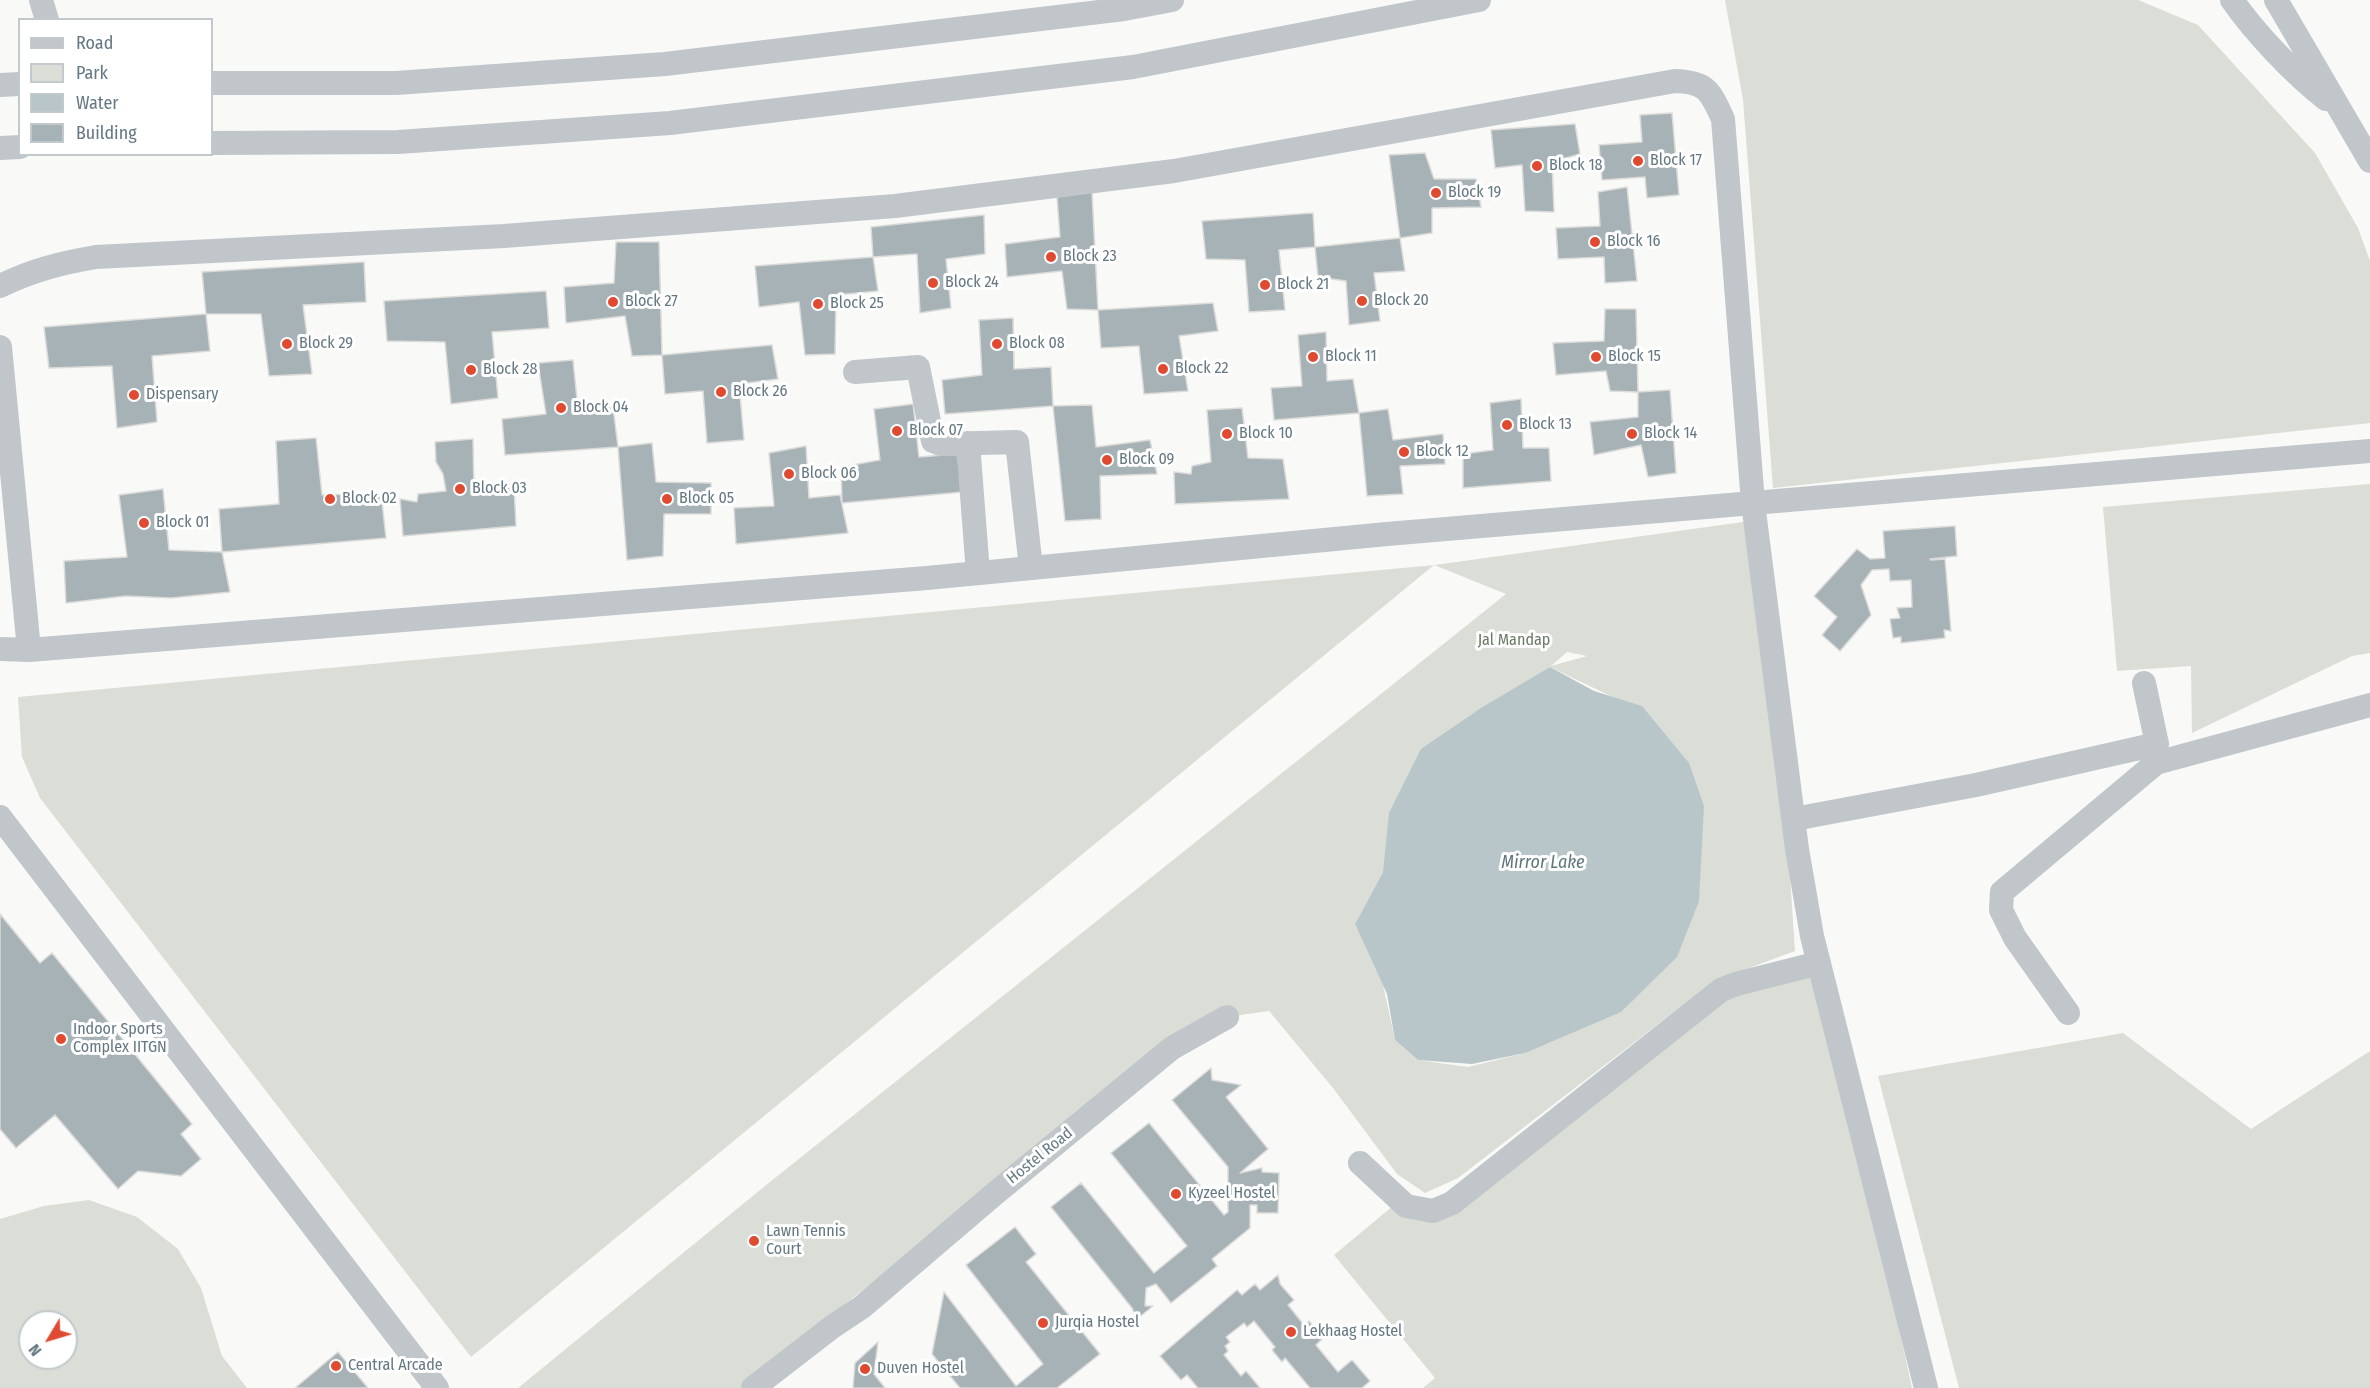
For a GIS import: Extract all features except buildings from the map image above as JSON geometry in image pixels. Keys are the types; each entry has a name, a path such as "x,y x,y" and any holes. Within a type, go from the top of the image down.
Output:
{"street":[{"path":"41,0 46,18"},
{"path":"213,83 396,83 665,64 1055,18 1172,0"},
{"path":"213,142 398,142 670,123 1133,67 1479,0"},
{"path":"2232,0 2310,87 2342,112"},
{"path":"2276,0 2370,160"},
{"path":"0,286 53,265 96,257 504,236 896,207 1174,171 1675,81 1694,82 1711,94 1724,118 1753,502 1797,849 1819,963 1926,1388"},
{"path":"0,85 18,84"},
{"path":"0,148 18,147"},
{"path":"0,347 28,650"},
{"path":"855,372 918,367 933,441 941,444 1017,442 1031,568"},
{"path":"968,443 978,573"},
{"path":"0,649 28,650 978,573 1753,502 2370,451"},
{"path":"1794,819 1977,786 2157,744 2144,683"},
{"path":"2068,1012 2015,938 2001,910 2001,892 2156,763 2370,705"},
{"path":"0,817 437,1388"},
{"path":"1360,1163 1406,1206 1433,1211 1452,1203 1721,990 1736,984 1819,963"},
{"name":"Hostel Road","path":"753,1388 832,1327 862,1307 992,1196 1172,1048 1227,1017"}],"green space":[{"path":"1725,0 2138,0 2198,25 2315,153 2358,228 2370,261 2370,423 1773,488 1743,100"},
{"path":"2370,484 2370,653 2352,656 2192,733 2191,666 2117,671 2103,507"},
{"name":"Jal Mandap","path":"1757,520 1778,697 1795,951 1714,981 1458,1178 1425,1193 1397,1174 1333,1088 1269,1011 1227,1017 855,1296 744,1388 518,1388 765,1186 1506,594 1434,565","holes":["1567,652 1587,656 1551,666","1550,667 1648,714 1525,1053 1468,1067 1418,1060 1395,1040 1383,985 1355,924 1383,872"]},
{"path":"1434,565 471,1357 40,798 22,757 18,697"},
{"path":"1819,963 1912,1388 1423,1388 1435,1378 1334,1255 1405,1196 1453,1202 1736,984"},
{"path":"2123,1033 2251,1129 2370,1051 2370,1388 1959,1388 1878,1076"},
{"path":"89,1200 137,1217 178,1249 201,1288 222,1356 247,1388 0,1388 0,1219 44,1206"}],"water":[{"name":"Mirror Lake","path":"1550,667 1594,691 1642,706 1689,763 1704,806 1699,901 1677,957 1621,1012 1525,1053 1472,1064 1418,1060 1395,1040 1387,994 1355,924 1383,872 1389,813 1421,749 1481,708"}],"place":[{"name":"Block 17","path":"1638,161"},
{"name":"Block 18","path":"1537,166"},
{"name":"Block 19","path":"1436,193"},
{"name":"Block 16","path":"1595,242"},
{"name":"Block 23","path":"1051,257"},
{"name":"Block 24","path":"933,283"},
{"name":"Block 21","path":"1265,285"},
{"name":"Block 20","path":"1362,301"},
{"name":"Block 27","path":"613,302"},
{"name":"Block 25","path":"818,304"},
{"name":"Block 29","path":"287,344"},
{"name":"Block 08","path":"997,344"},
{"name":"Block 11","path":"1313,357"},
{"name":"Block 15","path":"1596,357"},
{"name":"Block 22","path":"1163,369"},
{"name":"Block 28","path":"471,370"},
{"name":"Block 26","path":"721,392"},
{"name":"Dispensary","path":"134,395"},
{"name":"Block 04","path":"561,408"},
{"name":"Block 13","path":"1507,425"},
{"name":"Block 07","path":"897,431"},
{"name":"Block 10","path":"1227,434"},
{"name":"Block 14","path":"1632,434"},
{"name":"Block 12","path":"1404,452"},
{"name":"Block 09","path":"1107,460"},
{"name":"Block 06","path":"789,474"},
{"name":"Block 03","path":"460,489"},
{"name":"Block 02","path":"330,499"},
{"name":"Block 05","path":"667,499"},
{"name":"Block 01","path":"144,523"},
{"name":"Indoor Sports Complex IITGN","path":"61,1039"},
{"name":"Kyzeel Hostel","path":"1176,1194"},
{"name":"Lawn Tennis Court","path":"754,1241"},
{"name":"Jurqia Hostel","path":"1043,1323"},
{"name":"Lekhaag Hostel","path":"1291,1332"},
{"name":"Central Arcade","path":"336,1366"},
{"name":"Duven Hostel","path":"865,1369"}]}
